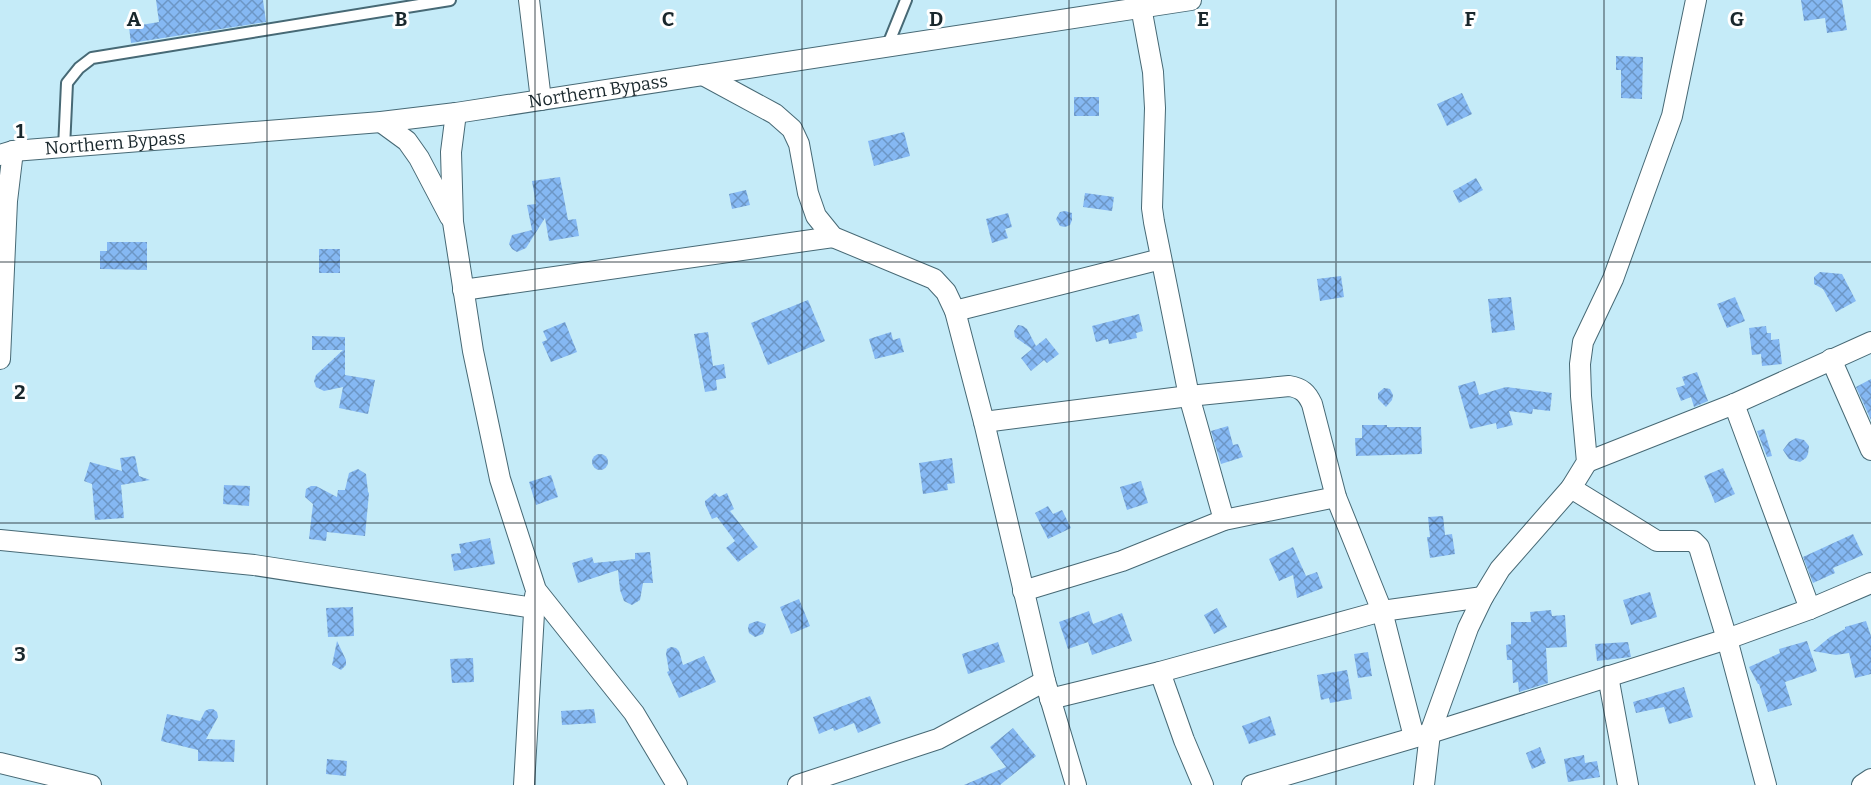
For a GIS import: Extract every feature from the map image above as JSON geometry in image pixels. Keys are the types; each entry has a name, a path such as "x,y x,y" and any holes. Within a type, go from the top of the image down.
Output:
{"street":[{"path":"530,0 541,100"},
{"name":"Northern Bypass","path":"7,153 381,122 456,113 887,47 1140,4 1191,0"},
{"path":"1587,462 1581,396 1580,364 1583,342 1613,279 1672,116 1696,0"},
{"path":"1140,4 1153,72 1155,108 1152,208 1189,396 1224,520"},
{"path":"703,75 776,114 792,129 799,144 808,194 816,216 833,237 934,279 946,292 955,311 1048,690 1076,785"},
{"path":"456,113 451,152 453,222 472,351 500,479 535,599 524,785"},
{"path":"381,122 407,141 419,158 453,222"},
{"path":"0,359 7,153"},
{"path":"463,290 833,237"},
{"path":"955,311 1161,259"},
{"path":"1422,735 1483,597 1500,569 1570,488 1587,462 1734,404 1871,342"},
{"path":"1831,359 1871,450"},
{"path":"984,422 1289,386 1299,388 1307,394 1312,404 1336,497 1382,611 1422,735 1424,785"},
{"path":"1734,404 1810,609"},
{"path":"1570,488 1657,541 1697,543 1727,639 1767,785"},
{"path":"1023,591 1122,561 1224,520 1336,497"},
{"path":"0,540 254,565 535,599 634,713 677,785"},
{"path":"1252,785 1422,735 1727,639 1810,609 1871,583"},
{"path":"798,785 938,739 1048,690 1160,672 1382,611 1483,597"},
{"path":"1160,672 1203,785"},
{"path":"1608,676 1628,785"},
{"path":"0,763 91,785"},
{"path":"1862,785 1871,779"}],"lane":[{"path":"64,148 67,83 79,68 92,58 450,0"},
{"path":"887,47 906,0"}],"building":[{"path":"156,0 263,0 266,22 131,43 129,27 159,22"},
{"path":"1801,0 1842,0 1847,30 1827,33 1825,18 1804,21"},
{"path":"1616,56 1643,57 1642,99 1621,98 1621,70 1616,70"},
{"path":"1462,93 1472,114 1447,126 1437,104"},
{"path":"1074,97 1099,97 1099,116 1074,116"},
{"path":"904,132 910,156 874,166 868,141"},
{"path":"560,177 568,220 576,219 579,236 549,241 545,218 526,248 517,252 512,249 509,244 512,235 532,230 527,205 536,204 532,181"},
{"path":"1476,178 1483,190 1459,203 1453,191"},
{"path":"746,190 750,205 732,209 729,194"},
{"path":"1085,193 1114,197 1112,211 1083,207"},
{"path":"1060,212 1072,213 1072,220 1070,225 1065,227 1060,226 1056,219"},
{"path":"1008,213 1012,227 1005,229 1008,238 992,243 986,219"},
{"path":"107,242 147,242 147,270 100,269 100,251 107,251"},
{"path":"319,249 340,249 340,273 319,273"},
{"path":"1820,272 1842,274 1856,301 1836,312 1823,289 1814,284 1814,277"},
{"path":"1341,276 1344,297 1320,301 1317,279"},
{"path":"1511,297 1515,330 1492,333 1488,299"},
{"path":"1735,297 1745,321 1727,328 1717,304"},
{"path":"808,300 825,341 768,365 751,323"},
{"path":"1139,314 1143,331 1136,333 1137,338 1109,344 1108,339 1096,342 1092,326"},
{"path":"565,322 577,352 551,362 542,342 547,340 543,331"},
{"path":"1018,325 1027,329 1036,346 1046,338 1059,354 1047,363 1044,360 1031,371 1021,358 1032,349 1015,337 1014,331"},
{"path":"1766,326 1767,333 1771,333 1771,340 1779,339 1782,364 1762,366 1761,354 1752,355 1749,328"},
{"path":"708,332 713,366 724,364 726,378 716,380 717,390 705,392 694,334"},
{"path":"891,332 893,340 900,338 904,352 875,359 869,339"},
{"path":"312,336 345,337 345,375 375,380 368,414 339,408 343,387 324,391 316,387 314,381 316,375 343,350 312,350"},
{"path":"1697,372 1708,401 1694,407 1691,397 1681,401 1676,388 1685,385 1682,377"},
{"path":"1871,379 1871,420 1856,387"},
{"path":"1475,381 1479,395 1506,387 1552,393 1550,411 1533,409 1532,414 1509,411 1513,425 1497,429 1496,423 1470,429 1458,386"},
{"path":"1384,388 1390,389 1393,395 1386,407 1378,399 1378,393"},
{"path":"1362,425 1421,427 1422,454 1356,456 1355,438 1362,438"},
{"path":"1228,426 1233,445 1238,444 1243,457 1221,464 1211,431"},
{"path":"1764,429 1772,456 1767,457 1757,431"},
{"path":"1796,438 1804,440 1809,446 1806,458 1800,462 1789,459 1783,450 1789,442"},
{"path":"597,454 603,454 608,462 606,468 597,470 592,465 592,459"},
{"path":"135,456 139,476 150,480 121,485 124,518 95,520 92,484 84,481 90,462 122,471 120,458"},
{"path":"952,458 955,483 947,484 948,490 923,494 919,463"},
{"path":"1723,468 1735,494 1715,503 1704,476"},
{"path":"358,469 366,474 369,493 365,536 327,532 326,541 309,539 313,504 305,497 306,489 316,486 337,497 338,490 345,490 349,473"},
{"path":"551,475 558,497 536,505 529,482"},
{"path":"1141,481 1148,503 1127,510 1120,487"},
{"path":"224,485 250,486 249,506 223,504"},
{"path":"715,493 719,497 727,493 734,509 730,511 758,547 738,562 726,548 735,541 717,517 712,519 705,504 705,501"},
{"path":"1048,506 1053,514 1062,510 1071,528 1048,539 1035,513"},
{"path":"1443,516 1445,535 1452,534 1455,554 1430,558 1427,537 1430,537 1428,517"},
{"path":"1853,534 1863,555 1833,568 1835,573 1813,583 1803,557"},
{"path":"490,538 495,564 454,571 451,554 461,553 459,544"},
{"path":"1293,547 1306,576 1317,572 1323,588 1297,598 1293,575 1279,581 1269,559"},
{"path":"650,552 653,583 643,583 640,600 632,605 624,601 620,590 618,570 578,583 572,563 592,557 594,563 635,559 635,553"},
{"path":"1650,592 1657,617 1631,625 1623,600"},
{"path":"799,599 810,626 791,634 780,607"},
{"path":"353,607 354,636 328,637 326,608"},
{"path":"1217,608 1227,627 1214,634 1204,615"},
{"path":"1551,610 1552,616 1565,615 1567,647 1546,648 1548,683 1519,692 1518,682 1513,683 1512,660 1507,660 1506,645 1511,644 1511,622 1531,622 1530,612"},
{"path":"1089,611 1093,624 1122,613 1132,641 1092,655 1088,642 1068,649 1059,622"},
{"path":"757,621 766,624 763,634 755,637 749,633 748,628 749,624"},
{"path":"1866,621 1871,636 1871,674 1855,678 1849,653 1836,655 1813,651 1845,627"},
{"path":"337,641 346,660 346,665 341,670 332,665"},
{"path":"1807,641 1817,671 1785,682 1792,705 1768,712 1759,684 1749,667 1780,653 1779,649"},
{"path":"998,642 1005,662 968,674 962,654"},
{"path":"1628,642 1631,657 1597,661 1595,644"},
{"path":"671,647 679,651 683,665 704,656 716,682 679,698 667,672 669,671 666,654 667,649"},
{"path":"1368,652 1372,676 1358,678 1354,654"},
{"path":"473,658 474,682 452,683 450,659"},
{"path":"1347,670 1352,699 1330,703 1329,698 1321,700 1317,675"},
{"path":"1684,687 1693,717 1669,724 1664,707 1636,713 1633,702"},
{"path":"870,696 881,723 858,733 854,723 819,734 813,717"},
{"path":"209,709 217,712 218,717 206,739 235,740 234,762 198,761 198,750 161,741 167,714 200,721 205,711"},
{"path":"594,709 596,723 562,725 561,711"},
{"path":"1270,716 1276,735 1249,744 1242,726"},
{"path":"1013,728 1036,756 1000,785 964,785 1006,767 990,747"},
{"path":"1540,747 1546,763 1532,769 1526,753"},
{"path":"1584,755 1585,763 1597,761 1600,777 1568,782 1564,759"},
{"path":"327,759 347,761 346,776 326,774"}]}
